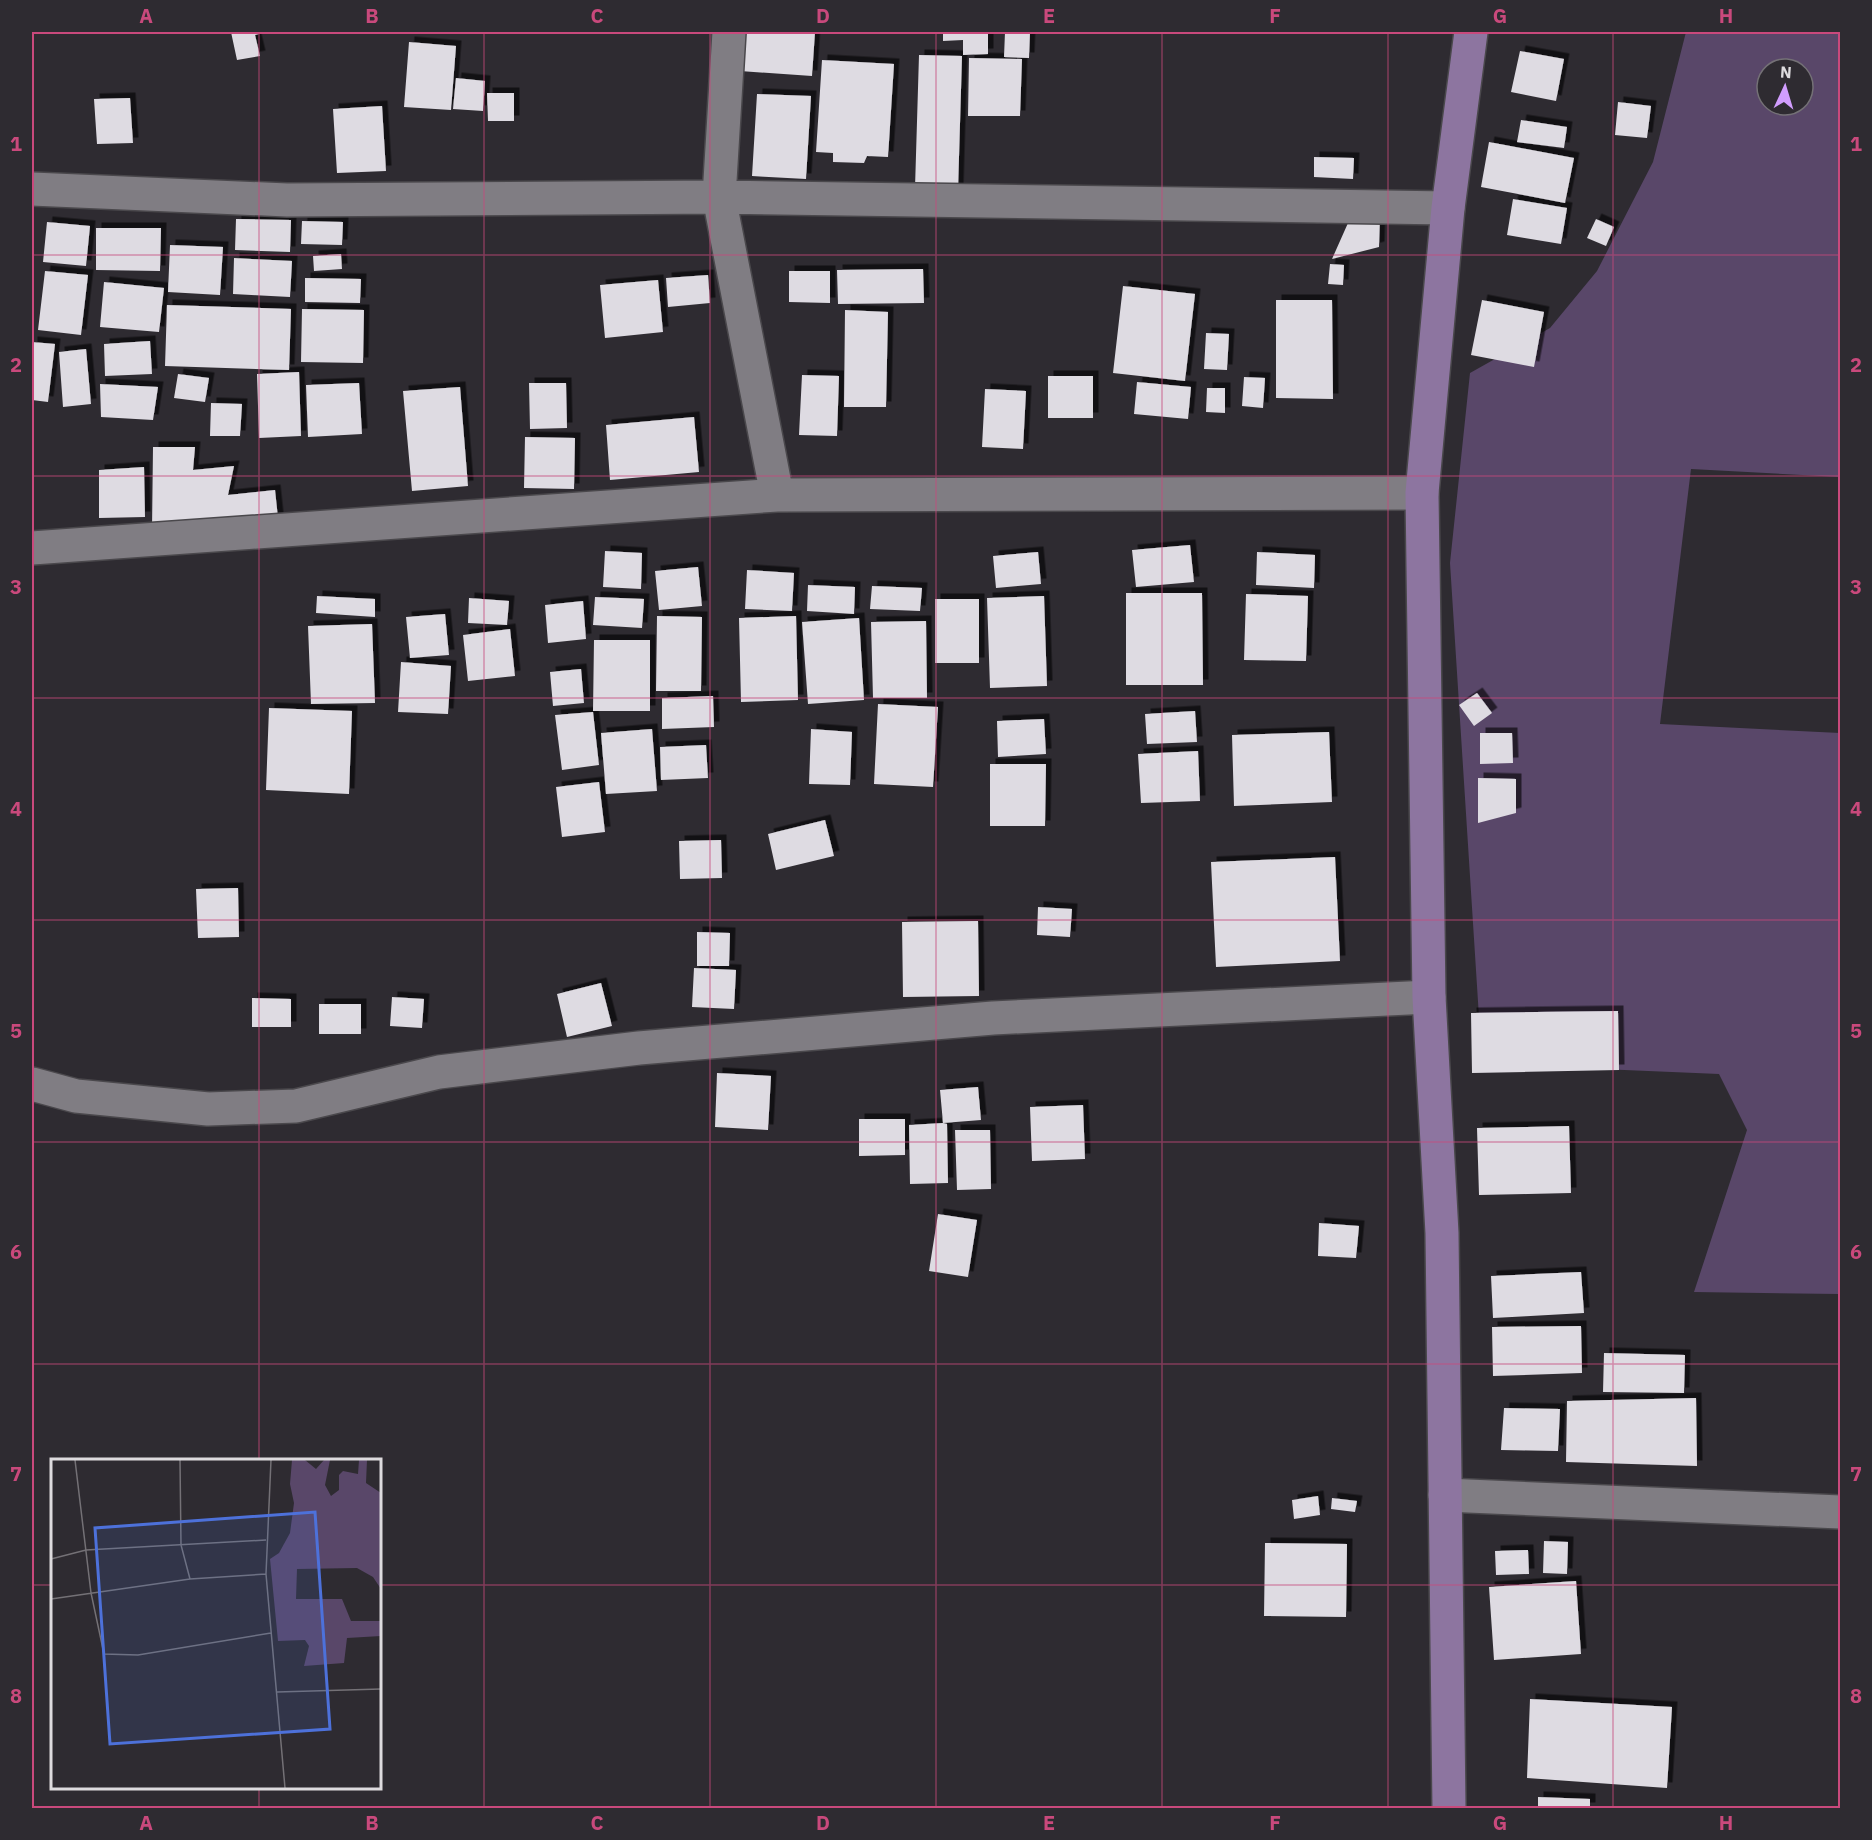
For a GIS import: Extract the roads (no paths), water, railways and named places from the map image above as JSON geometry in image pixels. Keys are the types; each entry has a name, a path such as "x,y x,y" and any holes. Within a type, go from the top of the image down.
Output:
{"main road":[{"path":"1449,1809 1442,1233 1429,997 1422,493 1448,208 1471,32"}],"street":[{"path":"729,32 719,197 777,495"},
{"path":"32,189 287,200 719,197 1448,208"},
{"path":"32,548 777,495 1422,493"},
{"path":"32,1084 76,1096 208,1109 296,1106 438,1072 639,1048 993,1018 1429,997"},
{"path":"1445,1495 1840,1512"}]}
